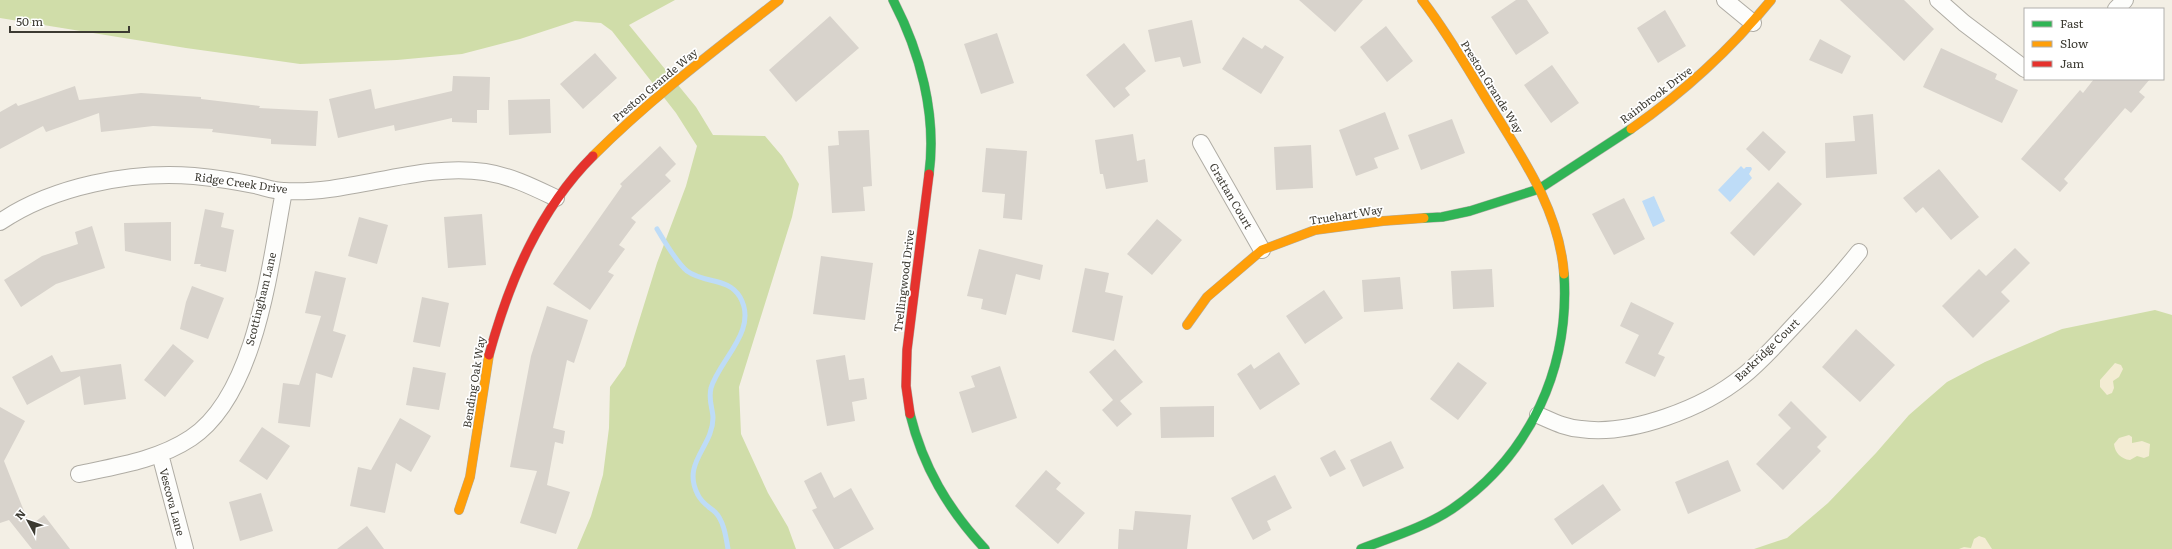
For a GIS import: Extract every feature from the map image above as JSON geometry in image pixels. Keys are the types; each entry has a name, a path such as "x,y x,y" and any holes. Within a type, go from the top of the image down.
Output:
{"street":[{"name":"Preston Grande Way","path":"556,198 591,158 624,125 670,86 779,0"},
{"name":"Trellingwood Drive","path":"894,0 910,35 925,82 931,140 930,169 906,358 909,411 920,452 941,495 957,520 985,549"},
{"name":"Preston Grande Way","path":"1422,0 1449,40 1528,167 1539,189"},
{"path":"1725,0 1753,24"},
{"name":"Rainbrook Drive","path":"1539,189 1572,169 1684,91 1718,62 1753,24 1771,0"},
{"path":"1938,0 1964,23 2024,68"},
{"path":"2117,8 2125,0"},
{"name":"Grattan Court","path":"1200,143 1262,250"},
{"name":"Ridge Creek Drive","path":"0,222 31,206 65,192 126,178 160,175 195,176 284,191 335,188 441,170 464,170 505,176 523,182 556,198"},
{"name":"Truehart Way","path":"1187,325 1207,297 1262,250 1315,230 1383,221 1442,216 1470,211 1539,189"},
{"path":"1361,549 1420,526 1452,509 1472,493 1508,459 1524,439 1538,415 1555,372 1564,323 1565,296 1560,245 1555,225 1539,189"},
{"name":"Scottingham Lane","path":"79,474 160,454 191,438 204,428 220,409 239,376 260,312 284,191"},
{"name":"Bending Oak Way","path":"459,510 470,477 488,360 501,311 521,262 556,198"},
{"name":"Barkridge Court","path":"1538,415 1567,427 1582,430 1625,427 1655,420 1687,409 1717,394 1742,377 1766,354 1842,274 1859,252"},
{"name":"Vescova Lane","path":"160,454 184,549"}],"green space":[{"path":"0,0 675,0 629,25 696,107 713,135 765,136 782,156 799,184 792,217 739,387 741,434 768,493 788,527 796,549 577,549 591,516 603,475 609,428 610,387 625,366 657,263 686,186 697,146 676,113 612,31 601,23 575,21 520,39 462,54 397,60 300,64 186,48 0,18"},
{"path":"2155,310 2172,315 2172,549 1754,549 1787,538 1828,503 1876,453 1909,415 1947,382 1985,362 2062,329"}],"sand":[{"path":"2115,363 2121,365 2123,369 2119,377 2113,381 2114,388 2112,393 2107,395 2100,387 2100,380"},
{"path":"2129,435 2132,437 2132,443 2142,441 2150,444 2149,456 2144,458 2137,456 2130,460 2119,455 2114,444 2119,438"},
{"path":"1979,536 1985,538 1992,549 1959,549 1964,547 1971,548 1974,539"}],"water":[{"path":"1741,166 1744,169 1746,167 1751,167 1752,169 1749,174 1752,178 1730,202 1718,190"},
{"path":"1654,196 1665,221 1653,227 1642,201"}],"building":[{"path":"1299,0 1363,0 1335,32"},
{"path":"1516,0 1527,0 1549,33 1516,55 1491,17"},
{"path":"1840,0 1904,0 1934,29 1904,61"},
{"path":"1665,10 1686,46 1658,63 1637,28"},
{"path":"830,16 859,48 796,102 769,70"},
{"path":"1192,20 1201,63 1183,67 1180,57 1155,62 1148,30"},
{"path":"1386,26 1413,61 1387,82 1360,47"},
{"path":"997,33 1014,83 981,94 964,44"},
{"path":"1243,37 1262,49 1265,45 1284,57 1261,94 1222,69"},
{"path":"1820,39 1851,56 1842,74 1809,60"},
{"path":"1124,43 1146,71 1125,88 1130,95 1114,108 1086,75"},
{"path":"1941,48 1997,74 1995,79 2018,90 2002,123 1923,87"},
{"path":"595,53 617,78 583,109 560,84"},
{"path":"1552,65 1579,103 1551,123 1524,85"},
{"path":"453,76 490,77 489,110 477,110 477,123 452,122 452,118 395,131 394,125 338,138 329,99 371,89 375,109 452,91"},
{"path":"2093,80 2149,80 2139,92 2145,97 2131,113 2125,108 2064,179 2068,183 2060,192 2021,159 2080,90 2083,93"},
{"path":"75,86 79,100 141,93 201,97 201,99 260,106 259,108 318,111 316,146 271,144 271,139 212,132 213,129 153,126 101,132 99,113 46,132 43,126 0,149 0,112 16,103 18,106"},
{"path":"550,99 551,133 509,135 508,100"},
{"path":"1385,112 1399,149 1374,158 1378,168 1356,176 1339,130"},
{"path":"1873,114 1877,174 1826,178 1825,143 1855,141 1853,116"},
{"path":"1452,119 1465,153 1421,170 1408,135"},
{"path":"869,130 872,186 863,187 865,211 832,213 828,146 839,145 838,131"},
{"path":"1763,131 1786,152 1769,171 1746,149"},
{"path":"1133,134 1137,161 1145,159 1148,182 1106,189 1103,174 1100,174 1095,140"},
{"path":"1311,145 1313,188 1276,190 1274,147"},
{"path":"660,146 676,164 665,175 671,181 631,218 636,222 619,245 625,249 608,272 614,275 590,310 553,284 622,186 620,184"},
{"path":"986,148 1027,151 1022,220 1003,218 1005,194 982,192"},
{"path":"1939,169 1979,217 1951,240 1923,207 1916,213 1903,198"},
{"path":"1778,182 1802,204 1754,256 1730,233"},
{"path":"1624,198 1645,239 1614,255 1592,214"},
{"path":"205,209 224,213 221,227 234,230 226,272 200,266 201,264 194,264"},
{"path":"482,214 486,265 448,268 444,217"},
{"path":"359,217 388,225 377,264 348,256"},
{"path":"1157,219 1182,240 1152,275 1127,254"},
{"path":"171,222 171,261 125,251 124,223"},
{"path":"92,226 105,268 56,284 21,307 4,280 42,256 78,244 75,232"},
{"path":"2015,248 2030,263 2001,292 2010,301 1973,338 1942,306 1979,269 1986,276"},
{"path":"979,249 1043,265 1040,280 1016,274 1006,315 981,309 983,299 967,296"},
{"path":"821,256 873,263 865,320 813,314"},
{"path":"1085,268 1109,273 1105,292 1123,296 1114,341 1072,332"},
{"path":"1492,269 1494,307 1453,309 1451,271"},
{"path":"315,271 346,278 333,331 346,335 332,378 316,373 310,427 278,423 283,383 299,385 321,316 305,313"},
{"path":"1400,277 1403,309 1364,312 1362,280"},
{"path":"192,286 224,298 208,339 180,329 186,302"},
{"path":"1324,290 1343,318 1305,344 1286,316"},
{"path":"422,297 449,303 440,347 413,342"},
{"path":"1631,302 1674,323 1658,354 1665,357 1655,377 1625,363 1639,335 1620,326"},
{"path":"547,306 588,320 574,363 567,360 553,428 565,431 563,444 555,442 547,485 570,492 556,534 520,523 537,471 510,467 531,356"},
{"path":"1856,329 1895,365 1860,402 1822,367"},
{"path":"173,344 194,361 165,397 144,380"},
{"path":"1115,349 1143,382 1120,401 1132,414 1117,427 1102,410 1113,400 1089,372"},
{"path":"1279,352 1300,384 1260,410 1237,374 1251,364 1254,369"},
{"path":"52,355 61,372 121,364 126,399 84,405 80,376 27,405 12,377"},
{"path":"845,355 849,380 864,378 867,399 852,402 855,421 827,426 816,360"},
{"path":"1458,362 1487,383 1458,420 1430,399"},
{"path":"1000,366 1017,418 972,433 959,392 975,387 971,376"},
{"path":"413,367 446,373 439,410 406,405"},
{"path":"1791,401 1827,437 1817,447 1821,451 1783,490 1756,464 1791,428 1778,415"},
{"path":"1214,406 1214,437 1161,438 1160,407"},
{"path":"0,407 25,421 4,461 30,526 44,515 70,549 32,549 9,520 0,523"},
{"path":"400,418 431,436 411,472 396,463 385,513 350,506 358,467 371,470"},
{"path":"262,427 290,446 267,480 239,461"},
{"path":"1391,441 1404,468 1363,487 1350,460"},
{"path":"1335,450 1346,469 1330,477 1320,458"},
{"path":"1728,460 1741,491 1688,514 1675,482"},
{"path":"1046,470 1061,483 1056,489 1085,513 1058,544 1015,506"},
{"path":"821,472 834,498 851,488 874,529 839,549 834,549 812,510 817,508 804,481"},
{"path":"1275,475 1292,508 1267,521 1271,530 1253,540 1231,498"},
{"path":"1603,484 1621,510 1572,545 1554,519"},
{"path":"261,493 273,531 240,541 229,502"},
{"path":"1135,511 1191,515 1187,549 1118,549 1119,529 1133,530"},
{"path":"367,526 384,549 337,549"}],"waterway":[{"path":"657,229 667,246 687,271 701,278 723,283 729,286 740,297 745,309 745,321 741,333 736,344 715,377 711,388 710,397 713,418 712,428 695,464 693,474 694,484 698,495 721,520 728,549"}],"traffic: fast":[{"path":"893,0 911,41 924,84 931,129 929,174"},
{"path":"1424,218 1442,217 1470,211 1539,189 1631,129"},
{"path":"1361,549 1420,526 1452,509 1480,487 1504,463 1524,435 1540,406 1552,375 1560,342 1564,309 1564,274"},
{"path":"910,414 922,452 938,486 948,503 985,549"}],"traffic: slow":[{"path":"593,156 660,94 779,0"},
{"path":"1422,0 1455,48 1524,160 1535,181 1546,203 1554,226 1561,249 1564,274"},
{"path":"1631,129 1651,115 1706,69 1723,53 1771,0"},
{"path":"1187,325 1207,297 1262,250 1315,230 1383,221 1424,218"},
{"path":"459,510 470,477 489,355"}],"traffic: jam":[{"path":"489,355 506,301 528,248 557,200 574,177 593,156"},
{"path":"910,414 906,386 907,350 929,174"}]}
